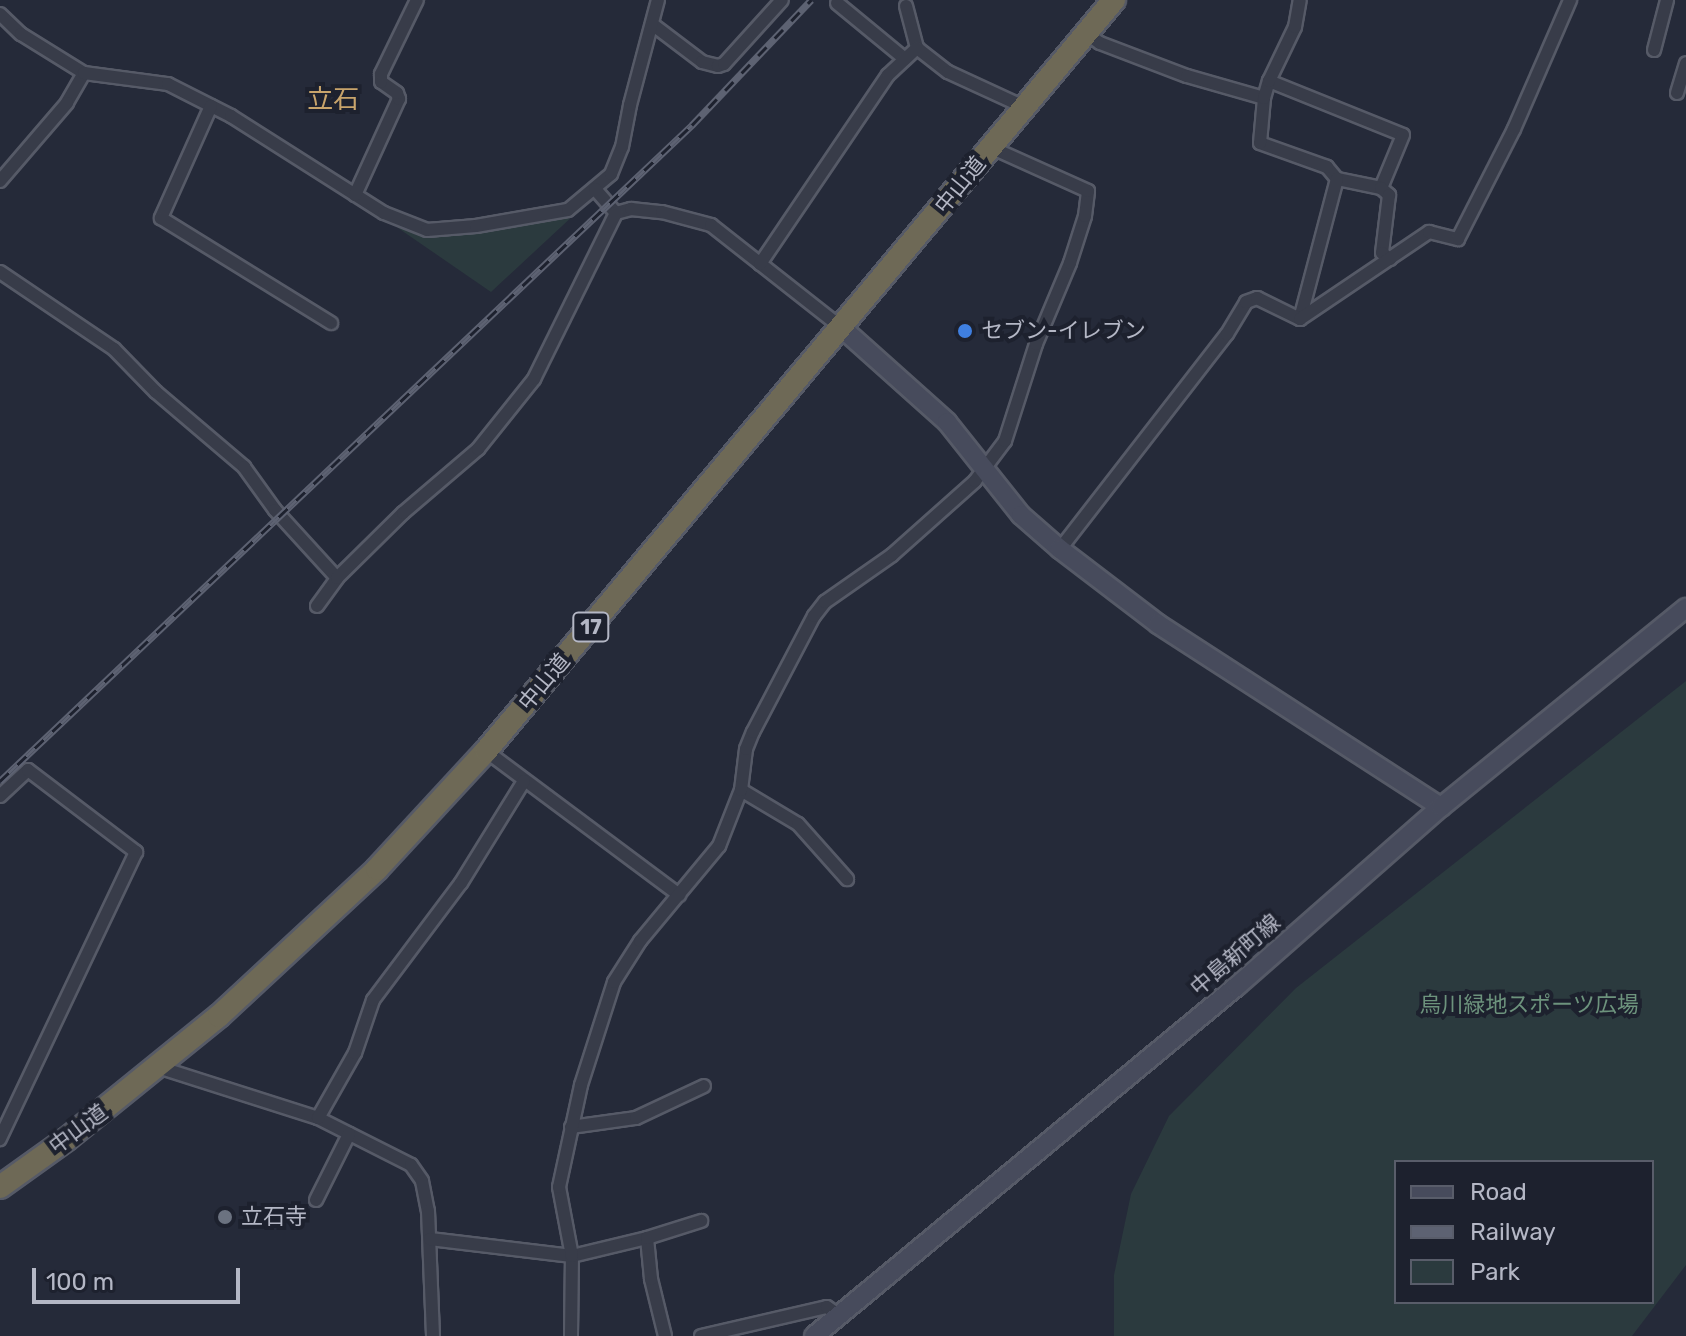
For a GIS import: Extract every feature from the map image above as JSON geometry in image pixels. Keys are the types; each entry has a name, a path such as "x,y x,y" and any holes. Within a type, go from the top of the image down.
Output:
{"highway":[{"name":"中山道","path":"0,1186 158,1067 280,962 358,888 486,751 1114,0"}],"main road":[{"path":"842,328 947,422 1021,515 1060,549 1171,633 1441,807"},
{"name":"中島新町線","path":"814,1336 1213,1007 1441,807 1686,608"}],"street":[{"path":"355,195 399,99 397,93 381,82 381,74 417,0"},
{"path":"0,14 21,34 84,73 168,84 211,106 384,213 427,230 476,226 568,210 611,174 622,147 658,0"},
{"path":"652,24 702,62 718,66 724,64 782,0"},
{"path":"1300,0 1295,27 1264,98 1260,143 1327,167 1337,179 1381,188 1389,195 1382,253 1390,259"},
{"path":"1300,319 1429,232 1458,239 1514,129 1570,0"},
{"path":"1654,50 1667,0"},
{"path":"837,3 905,59"},
{"path":"906,6 917,48 948,72 1024,107"},
{"path":"1086,33 1100,43 1187,76 1264,98"},
{"path":"760,264 888,75 917,48"},
{"path":"1677,93 1686,63"},
{"path":"0,181 67,103 84,73"},
{"path":"1269,81 1403,135 1381,188"},
{"path":"211,106 161,218 331,323"},
{"path":"571,1336 572,1256 559,1187 571,1127 614,982 640,941 719,846 741,790 746,749 753,732 814,616 825,602 892,555 975,481 1005,441 1036,344 1070,263 1085,216 1088,191 990,147"},
{"path":"1300,319 1337,179"},
{"path":"595,189 616,213"},
{"path":"317,606 337,578 403,513 478,449 534,379 616,213 631,209 693,217 711,225 842,328"},
{"path":"0,272 114,349 156,392 244,467 275,510 337,578"},
{"path":"1060,549 1227,334 1246,302 1257,298 1300,319"},
{"path":"486,751 679,895"},
{"path":"0,796 28,770 136,852 0,1139"},
{"path":"318,1118 355,1053 373,1000 461,883 524,781"},
{"path":"741,790 798,824 847,879"},
{"path":"158,1067 318,1118 411,1165 422,1181 430,1239 433,1336"},
{"path":"571,1127 636,1118 704,1086"},
{"path":"316,1200 349,1134"},
{"path":"430,1239 572,1256 701,1221"},
{"path":"647,1238 651,1279 665,1336"},
{"path":"701,1336 827,1307 838,1315"}],"green space":[{"path":"572,212 575,214 491,292 398,228 448,235"},
{"name":"烏川緑地スポーツ広場","path":"1686,681 1686,1265 1632,1336 1114,1336 1114,1275 1131,1194 1169,1116 1296,988"}],"railway":[{"path":"0,781 692,125 811,0"}],"place":[{"name":"セブン-イレブン","path":"965,331"},
{"name":"立石寺","path":"225,1217"}],"district":[{"name":"立石","path":"333,100"}]}
